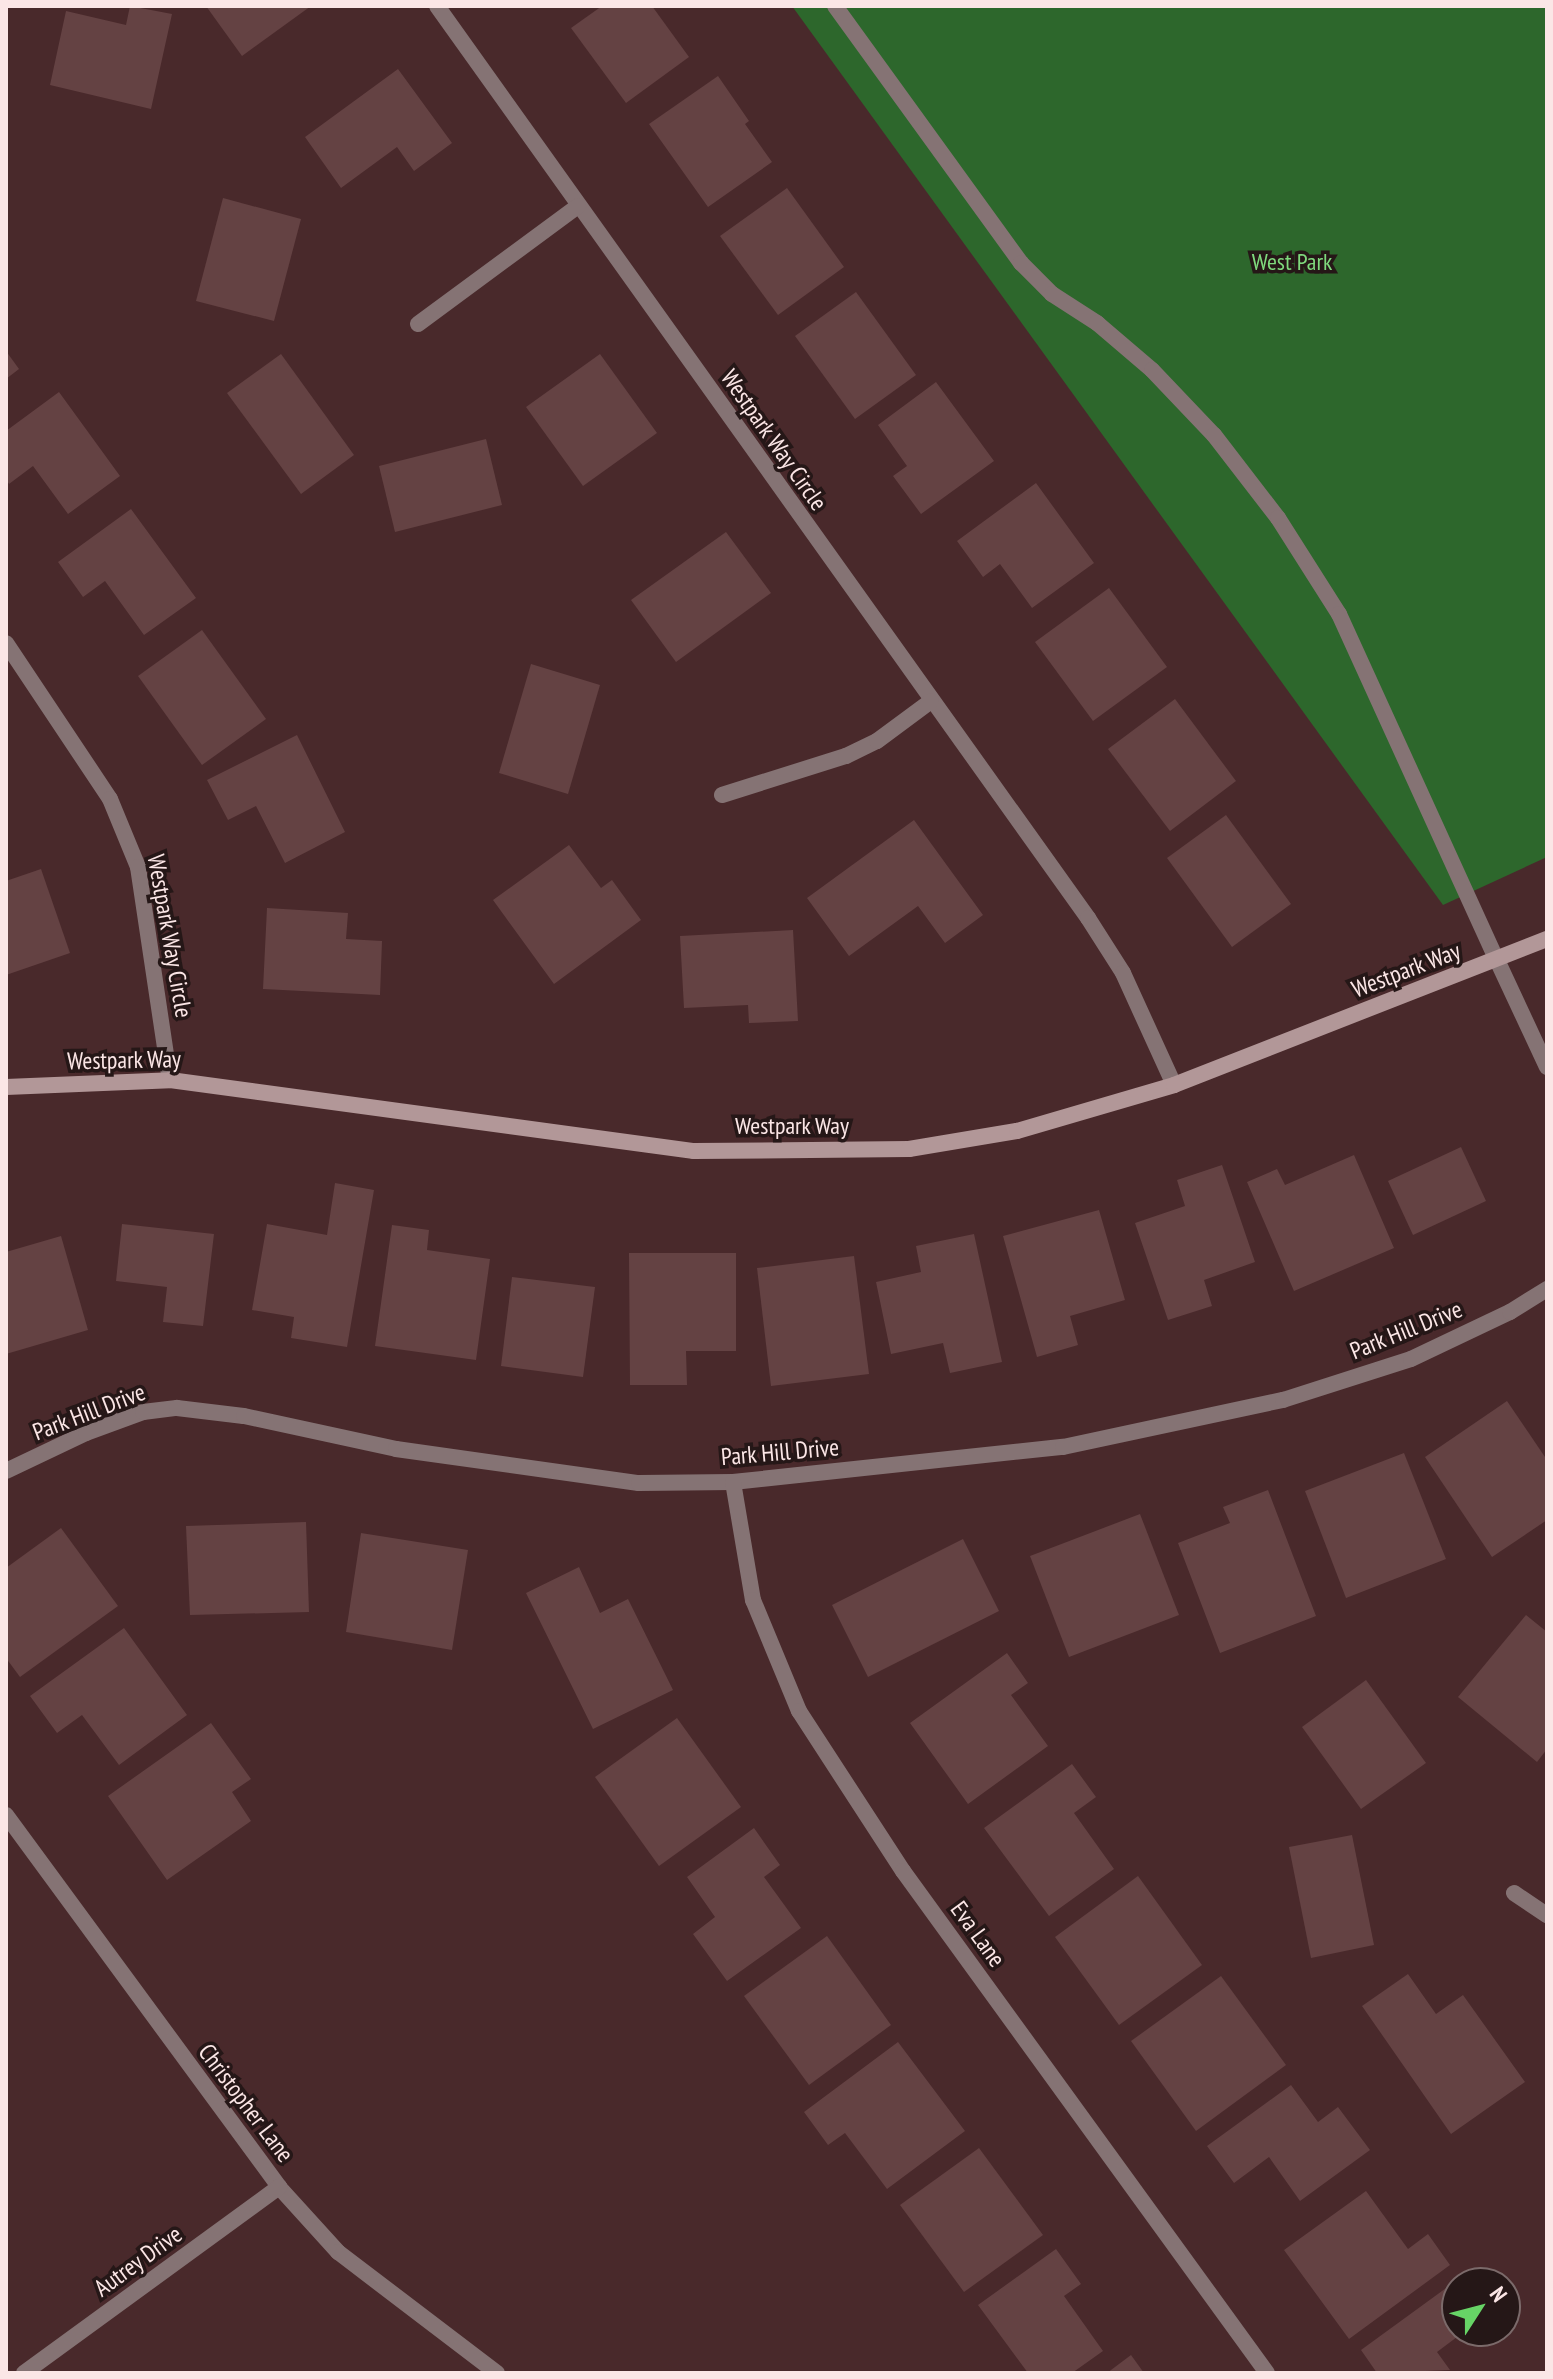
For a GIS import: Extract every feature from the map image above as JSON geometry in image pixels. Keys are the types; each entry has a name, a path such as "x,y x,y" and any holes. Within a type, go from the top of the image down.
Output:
{"main road":[{"name":"Westpark Way","path":"6,1087 170,1080 694,1151 909,1149 1017,1131 1174,1085 1547,939"}],"street":[{"name":"Westpark Way Circle","path":"437,6 1088,918 1123,973 1174,1085"},
{"path":"835,6 1021,263 1052,294 1097,323 1152,370 1214,435 1278,518 1339,614 1547,1067"},
{"path":"418,324 578,206"},
{"name":"Westpark Way Circle","path":"6,643 110,799 138,867 170,1080"},
{"path":"722,795 846,756 877,741 931,701"},
{"name":"Park Hill Drive","path":"6,1471 143,1412 177,1408 244,1416 396,1449 624,1481 733,1482 1063,1447 1283,1400 1411,1359 1510,1312 1547,1289"},
{"name":"Eva Lane","path":"733,1482 753,1600 799,1711 903,1871 1267,2373"},
{"name":"Christopher Lane","path":"6,1815 279,2187 338,2252 497,2373"},
{"path":"1514,1893 1547,1915"},
{"name":"Autrey Drive","path":"24,2373 279,2187"}],"green space":[{"name":"West Park","path":"792,6 1547,6 1547,857 1443,905"}],"building":[{"path":"130,6 172,14 151,109 50,85 66,11 126,25"},
{"path":"206,6 311,6 242,56"},
{"path":"602,6 652,6 689,57 626,103 571,28"},
{"path":"398,69 452,143 414,171 397,147 341,188 305,137"},
{"path":"718,76 749,121 745,124 772,162 708,207 649,124"},
{"path":"787,188 844,267 778,315 720,236"},
{"path":"223,198 301,219 274,321 196,301"},
{"path":"856,292 916,375 855,419 795,336"},
{"path":"6,351 19,369 6,379"},
{"path":"281,354 354,455 301,494 227,393"},
{"path":"600,354 657,433 583,486 526,407"},
{"path":"936,382 994,461 921,514 893,476 907,466 878,425"},
{"path":"59,392 120,476 68,514 33,466 9,484 6,479 6,431"},
{"path":"486,439 502,505 395,532 379,466"},
{"path":"1036,483 1094,563 1032,608 1000,564 983,577 957,541"},
{"path":"131,509 196,598 144,635 105,581 83,597 58,562"},
{"path":"726,532 771,593 676,662 631,600"},
{"path":"1109,588 1167,667 1093,721 1035,642"},
{"path":"202,630 266,719 202,765 138,676"},
{"path":"531,664 600,685 568,794 499,773"},
{"path":"1175,699 1236,781 1170,831 1108,749"},
{"path":"297,735 345,832 285,863 256,806 228,820 207,780"},
{"path":"1226,815 1291,904 1232,947 1167,858"},
{"path":"914,820 983,915 945,943 918,906 849,956 807,898"},
{"path":"569,845 601,888 612,880 641,920 554,984 493,900"},
{"path":"41,869 70,953 6,975 6,881"},
{"path":"267,908 348,913 346,939 382,941 380,995 263,989"},
{"path":"793,930 798,1021 749,1023 748,1005 684,1008 680,936"},
{"path":"1461,1147 1486,1201 1413,1235 1388,1181"},
{"path":"1354,1155 1394,1248 1294,1291 1247,1182 1277,1169 1285,1185"},
{"path":"1222,1165 1255,1262 1204,1280 1212,1306 1168,1320 1135,1223 1185,1206 1177,1180"},
{"path":"335,1183 374,1190 347,1347 291,1338 294,1317 252,1310 267,1224 327,1235"},
{"path":"1099,1210 1125,1300 1070,1316 1078,1345 1037,1357 1003,1236"},
{"path":"122,1224 214,1234 203,1326 163,1322 167,1287 116,1281"},
{"path":"392,1225 429,1230 427,1250 490,1259 476,1360 375,1346"},
{"path":"974,1234 1002,1362 950,1373 943,1343 891,1354 876,1282 921,1272 916,1246"},
{"path":"61,1236 88,1330 6,1354 6,1252"},
{"path":"629,1253 736,1253 736,1351 686,1351 687,1385 630,1385"},
{"path":"854,1256 869,1374 771,1386 757,1268"},
{"path":"512,1277 595,1287 583,1377 501,1366"},
{"path":"1507,1401 1547,1460 1547,1520 1492,1557 1425,1457"},
{"path":"1404,1453 1446,1559 1346,1598 1305,1491"},
{"path":"1268,1490 1316,1616 1220,1653 1178,1543 1230,1523 1223,1507"},
{"path":"1140,1514 1179,1615 1069,1657 1030,1556"},
{"path":"306,1522 309,1612 190,1615 186,1526"},
{"path":"61,1528 118,1606 20,1677 6,1658 6,1568"},
{"path":"361,1533 468,1550 452,1650 346,1632"},
{"path":"963,1539 999,1611 868,1677 832,1605"},
{"path":"579,1567 600,1613 628,1599 673,1690 593,1729 526,1593"},
{"path":"1526,1615 1547,1632 1547,1749 1537,1762 1458,1697"},
{"path":"124,1628 187,1715 119,1765 82,1715 57,1733 30,1696"},
{"path":"1007,1653 1028,1683 1011,1695 1048,1746 968,1804 910,1723"},
{"path":"1366,1680 1426,1763 1361,1809 1302,1727"},
{"path":"677,1718 741,1807 659,1866 595,1777"},
{"path":"211,1723 251,1779 232,1792 251,1821 167,1880 108,1796"},
{"path":"1072,1764 1096,1797 1074,1813 1114,1869 1049,1916 984,1828"},
{"path":"754,1828 780,1865 764,1877 801,1928 727,1981 693,1934 715,1917 687,1877"},
{"path":"1352,1835 1374,1945 1311,1958 1289,1847"},
{"path":"1138,1876 1202,1965 1119,2025 1055,1937"},
{"path":"827,1936 891,2025 809,2085 744,1996"},
{"path":"1408,1974 1436,2014 1463,1995 1525,2082 1451,2134 1362,2006"},
{"path":"1221,1976 1286,2065 1196,2131 1131,2041"},
{"path":"898,2042 965,2131 887,2189 845,2133 828,2145 804,2112"},
{"path":"1291,2085 1318,2122 1338,2107 1370,2150 1300,2201 1269,2157 1234,2183 1207,2146"},
{"path":"979,2148 1043,2235 964,2292 900,2205"},
{"path":"1366,2191 1408,2249 1428,2234 1450,2265 1441,2267 1441,2272 1349,2339 1284,2250"},
{"path":"1056,2249 1081,2284 1064,2296 1103,2351 1072,2373 1028,2373 978,2305"},
{"path":"1441,2292 1441,2347 1444,2347 1437,2352 1450,2370 1377,2373 1361,2350"},
{"path":"1131,2355 1144,2373 1107,2373"}]}
